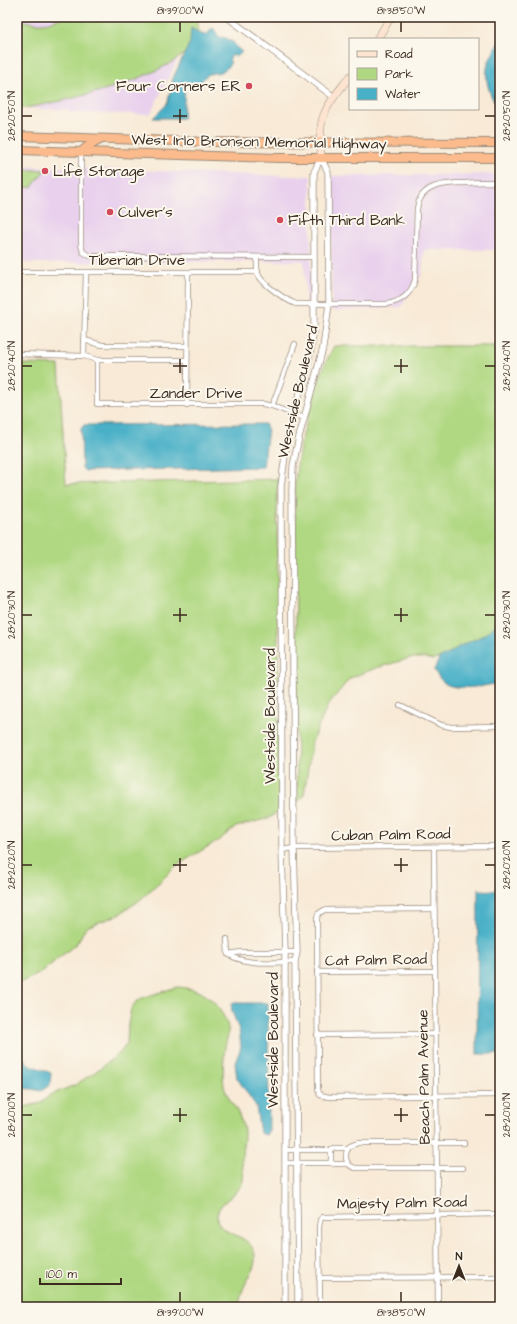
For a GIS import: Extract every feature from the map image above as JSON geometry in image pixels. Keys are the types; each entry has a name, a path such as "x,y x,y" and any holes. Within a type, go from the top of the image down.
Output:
{"highway":[{"name":"West Irlo Bronson Memorial Highway","path":"17,136 203,142 500,143"},
{"path":"56,151 72,146 79,138"},
{"path":"81,152 88,146 102,139"},
{"name":"West Irlo Bronson Memorial Highway","path":"17,150 321,158 500,158"}],"main road":[{"path":"377,38 392,17"},
{"path":"321,158 321,126 323,117 334,97 349,77"}],"street":[{"path":"227,17 334,97"},
{"path":"81,152 81,242 82,249 86,254 94,257 314,257"},
{"name":"Westside Boulevard","path":"285,1307 285,952 282,850 280,486 287,441 293,414 306,374 314,327 314,172 321,158"},
{"name":"Westside Boulevard","path":"298,1307 295,962 297,952 294,848 292,489 293,466 299,437 323,348 329,304 328,172 321,158"},
{"path":"257,257 258,272 263,281 289,301 296,304 392,303 403,299 411,290 415,280 416,209 422,194 430,188 445,184 500,182"},
{"name":"Tiberian Drive","path":"17,272 258,272"},
{"path":"84,356 86,272"},
{"path":"188,272 188,405"},
{"path":"84,340 102,345 187,346"},
{"path":"272,406 294,344"},
{"path":"17,354 84,356 97,360 187,360"},
{"name":"Zander Drive","path":"97,360 97,404 263,404 304,418"},
{"path":"400,705 437,724 444,726 500,726"},
{"name":"Cuban Palm Road","path":"282,850 294,848 500,846"},
{"name":"Beach Palm Avenue","path":"434,847 438,1307"},
{"path":"434,909 321,910 318,914 317,1035 318,1087 320,1095 328,1097 500,1095"},
{"path":"227,939 228,954"},
{"path":"228,954 238,952 297,952"},
{"path":"258,952 258,962"},
{"path":"228,954 243,961 295,962"},
{"name":"Cat Palm Road","path":"317,972 435,971"},
{"path":"317,1035 436,1034"},
{"path":"463,1168 358,1169 352,1168 348,1164 346,1152 352,1144 358,1143 464,1143"},
{"path":"285,1150 331,1150 334,1148 348,1148"},
{"path":"331,1150 331,1163"},
{"path":"285,1163 348,1164"},
{"name":"Majesty Palm Road","path":"320,1307 319,1228 320,1220 323,1217 500,1214"},
{"path":"319,1278 500,1277"}],"shaded area":[{"path":"17,17 186,17 184,47 150,114 69,113 69,110 17,108"},
{"path":"17,166 311,176 311,312 307,312 304,261 17,263 17,188 32,187 44,171 17,170"},
{"path":"500,174 500,250 424,250 422,274 401,307 331,311 331,176"}],"green space":[{"path":"64,17 196,17 198,33 197,38 186,52 167,65 143,76 87,95 17,109 17,18 24,21 40,23"},
{"path":"17,170 45,170 32,187 17,188"},
{"path":"334,346 500,346 500,624 484,635 460,646 445,656 433,660 411,658 376,668 350,678 328,705 312,741 304,795 297,803 295,489 304,429 317,385"},
{"path":"17,364 59,365 66,484 279,479 277,489 279,811 269,818 236,827 219,840 174,867 140,900 118,915 89,926 85,929 77,943 39,974 17,984"},
{"path":"177,987 191,989 208,997 221,1012 228,1027 223,1081 226,1093 238,1113 244,1130 242,1159 243,1181 237,1191 220,1207 217,1217 223,1228 228,1232 242,1238 253,1248 255,1256 254,1266 242,1292 239,1307 152,1307 144,1305 133,1307 17,1307 17,1107 20,1108 41,1103 50,1095 75,1085 95,1072 120,1053 127,1043 128,1024 131,1009 136,1002 142,998"}],"water":[{"path":"191,28 201,34 207,35 211,29 214,29 219,37 226,38 234,43 242,52 238,56 232,55 229,60 231,62 225,70 208,75 202,80 202,83 185,84 183,118 153,118 168,101 173,78 190,42"},
{"path":"500,40 500,108 490,94 488,88 487,69"},
{"path":"265,424 268,430 263,467 85,471 82,468 81,429 84,425"},
{"path":"500,624 500,680 498,683 464,688 451,686 441,680 434,670 440,657 447,655 460,646 484,635"},
{"path":"478,890 500,891 500,1054 477,1054"},
{"path":"231,1003 268,1003 269,1130 266,1135 260,1133 256,1106 237,1078 235,1063 241,1047 239,1030 232,1011"},
{"path":"17,1049 28,1064 51,1073 50,1085 41,1091 17,1088"}],"place":[{"name":"Four Corners ER","path":"249,86"},
{"name":"Life Storage","path":"45,171"},
{"name":"Culver's","path":"110,212"},
{"name":"Fifth Third Bank","path":"280,220"}]}
